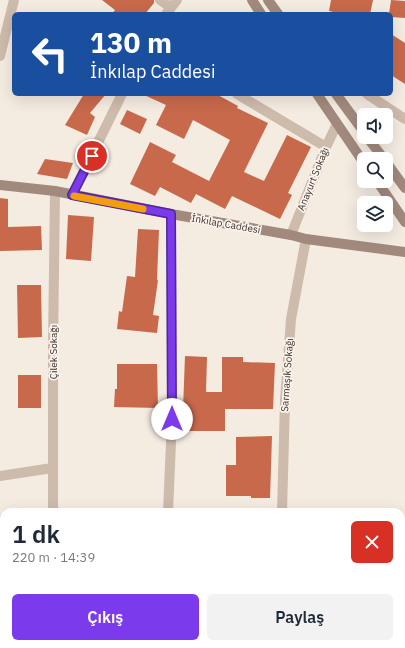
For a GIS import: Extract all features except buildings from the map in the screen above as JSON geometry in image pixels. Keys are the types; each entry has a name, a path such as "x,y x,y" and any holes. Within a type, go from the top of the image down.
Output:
{"street":[{"path":"0,56 14,0"},
{"path":"160,0 171,7"},
{"path":"252,0 260,12"},
{"path":"268,0 277,12"},
{"path":"72,195 121,96"},
{"path":"240,96 326,147"},
{"path":"318,96 357,153"},
{"path":"337,96 357,122"},
{"path":"370,96 405,119"},
{"name":"Anayurt Sokağı","path":"291,235 326,147 337,124"},
{"path":"372,144 379,152"},
{"path":"393,172 405,188"},
{"name":"İnkılap Caddesi","path":"0,184 54,191 306,239 405,252"},
{"path":"382,188 405,222"},
{"name":"Çilek Sokağı","path":"53,508 54,191"},
{"path":"168,508 172,419 171,214"},
{"name":"Sarmaşık Sokağı","path":"282,508 285,401 291,319 306,239"},
{"path":"0,476 52,468"}],"slow traffic":[{"path":"74,196 143,209"}],"route":[{"path":"92,156 72,195 171,214 172,419"}]}
